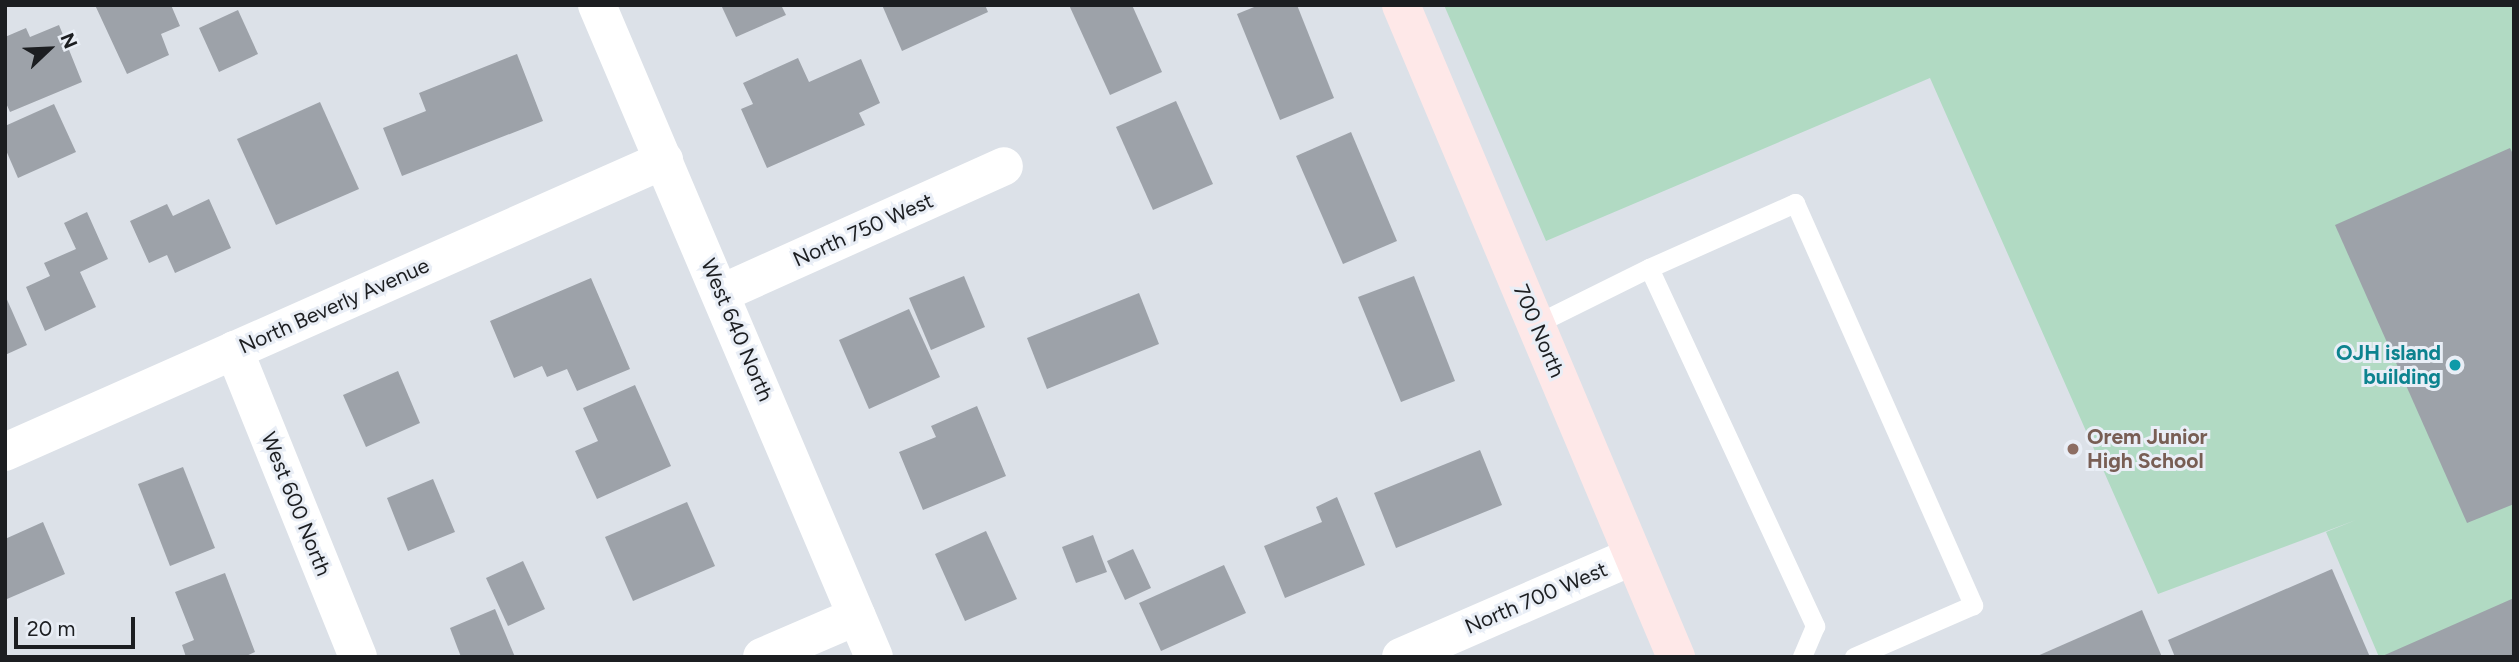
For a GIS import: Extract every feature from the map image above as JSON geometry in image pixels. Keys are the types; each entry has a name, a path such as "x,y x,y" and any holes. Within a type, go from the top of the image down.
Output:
{"street":[{"name":"West 640 North","path":"597,5 722,293 874,657"},
{"name":"700 North","path":"1401,5 1676,657"},
{"name":"North Beverly Avenue","path":"5,452 664,160"},
{"name":"North 750 West","path":"722,293 1004,166"},
{"name":"West 600 North","path":"234,351 358,657"},
{"name":"North 700 West","path":"1401,657 1633,556"},
{"path":"762,657 857,617"}],"lane":[{"path":"1536,324 1649,268 1795,203 1973,605 1854,657"},
{"path":"1649,268 1815,626 1802,657"}],"green space":[{"path":"1444,5 2514,5 2514,610 2416,657 2379,657 2326,532 2356,520 2158,594 1930,78 1546,241"}],"building":[{"path":"95,5 171,5 180,26 161,34 169,55 127,74"},
{"path":"721,5 781,5 786,15 736,37"},
{"path":"882,5 985,5 988,12 902,51"},
{"path":"1069,5 1132,5 1162,72 1110,95"},
{"path":"1259,5 1297,5 1334,98 1280,120 1237,14"},
{"path":"238,10 258,54 219,72 199,28"},
{"path":"59,25 82,82 10,112 5,101 5,37 26,28 30,37"},
{"path":"517,54 543,121 402,176 383,128 426,111 419,93"},
{"path":"798,58 809,82 861,59 880,103 859,113 865,125 767,168 741,109 753,104 743,83"},
{"path":"1176,101 1213,184 1153,210 1116,127"},
{"path":"320,102 359,189 276,225 237,139"},
{"path":"54,104 76,152 18,178 5,148 5,126"},
{"path":"1351,132 1397,241 1343,264 1296,156"},
{"name":"OJH island building","path":"2510,148 2514,156 2514,504 2467,523 2335,225"},
{"path":"209,199 231,248 175,273 167,255 149,263 130,221 167,204 173,216"},
{"path":"87,212 108,259 80,272 96,307 45,331 26,287 50,276 44,263 76,249 64,223"},
{"path":"964,276 985,327 931,350 909,298"},
{"path":"1414,276 1455,381 1401,402 1358,297"},
{"path":"591,278 630,369 577,391 567,369 547,377 542,366 514,378 490,321"},
{"path":"1139,293 1159,344 1047,389 1027,338"},
{"path":"5,295 27,345 5,355"},
{"path":"909,309 940,377 869,409 839,340"},
{"path":"398,371 420,423 366,447 343,395"},
{"path":"635,385 671,466 597,499 575,451 598,441 583,408"},
{"path":"977,406 1006,476 923,510 899,452 936,437 931,426"},
{"path":"1480,450 1502,505 1396,548 1374,493"},
{"path":"183,467 215,548 170,566 138,484"},
{"path":"433,479 455,532 408,551 387,498"},
{"path":"1337,497 1365,565 1285,598 1264,546 1322,522 1316,507"},
{"path":"687,502 715,566 633,601 605,537"},
{"path":"43,522 65,574 7,599 5,539"},
{"path":"986,531 1017,599 965,621 935,554"},
{"path":"1093,535 1107,572 1076,583 1062,547"},
{"path":"1133,549 1151,588 1125,600 1107,561"},
{"path":"523,561 545,609 508,626 486,578"},
{"path":"1224,565 1246,613 1161,651 1139,603"},
{"path":"2332,569 2370,657 2175,657 2168,640"},
{"path":"225,573 255,652 244,657 186,657 182,645 194,640 175,592"},
{"path":"2514,598 2514,657 2380,657 2387,654"},
{"path":"495,609 515,657 461,657 450,628"},
{"path":"2142,610 2162,657 2035,657"}],"place":[{"name":"OJH island building","path":"2455,365"},
{"name":"Orem Junior High School","path":"2073,449"}]}
